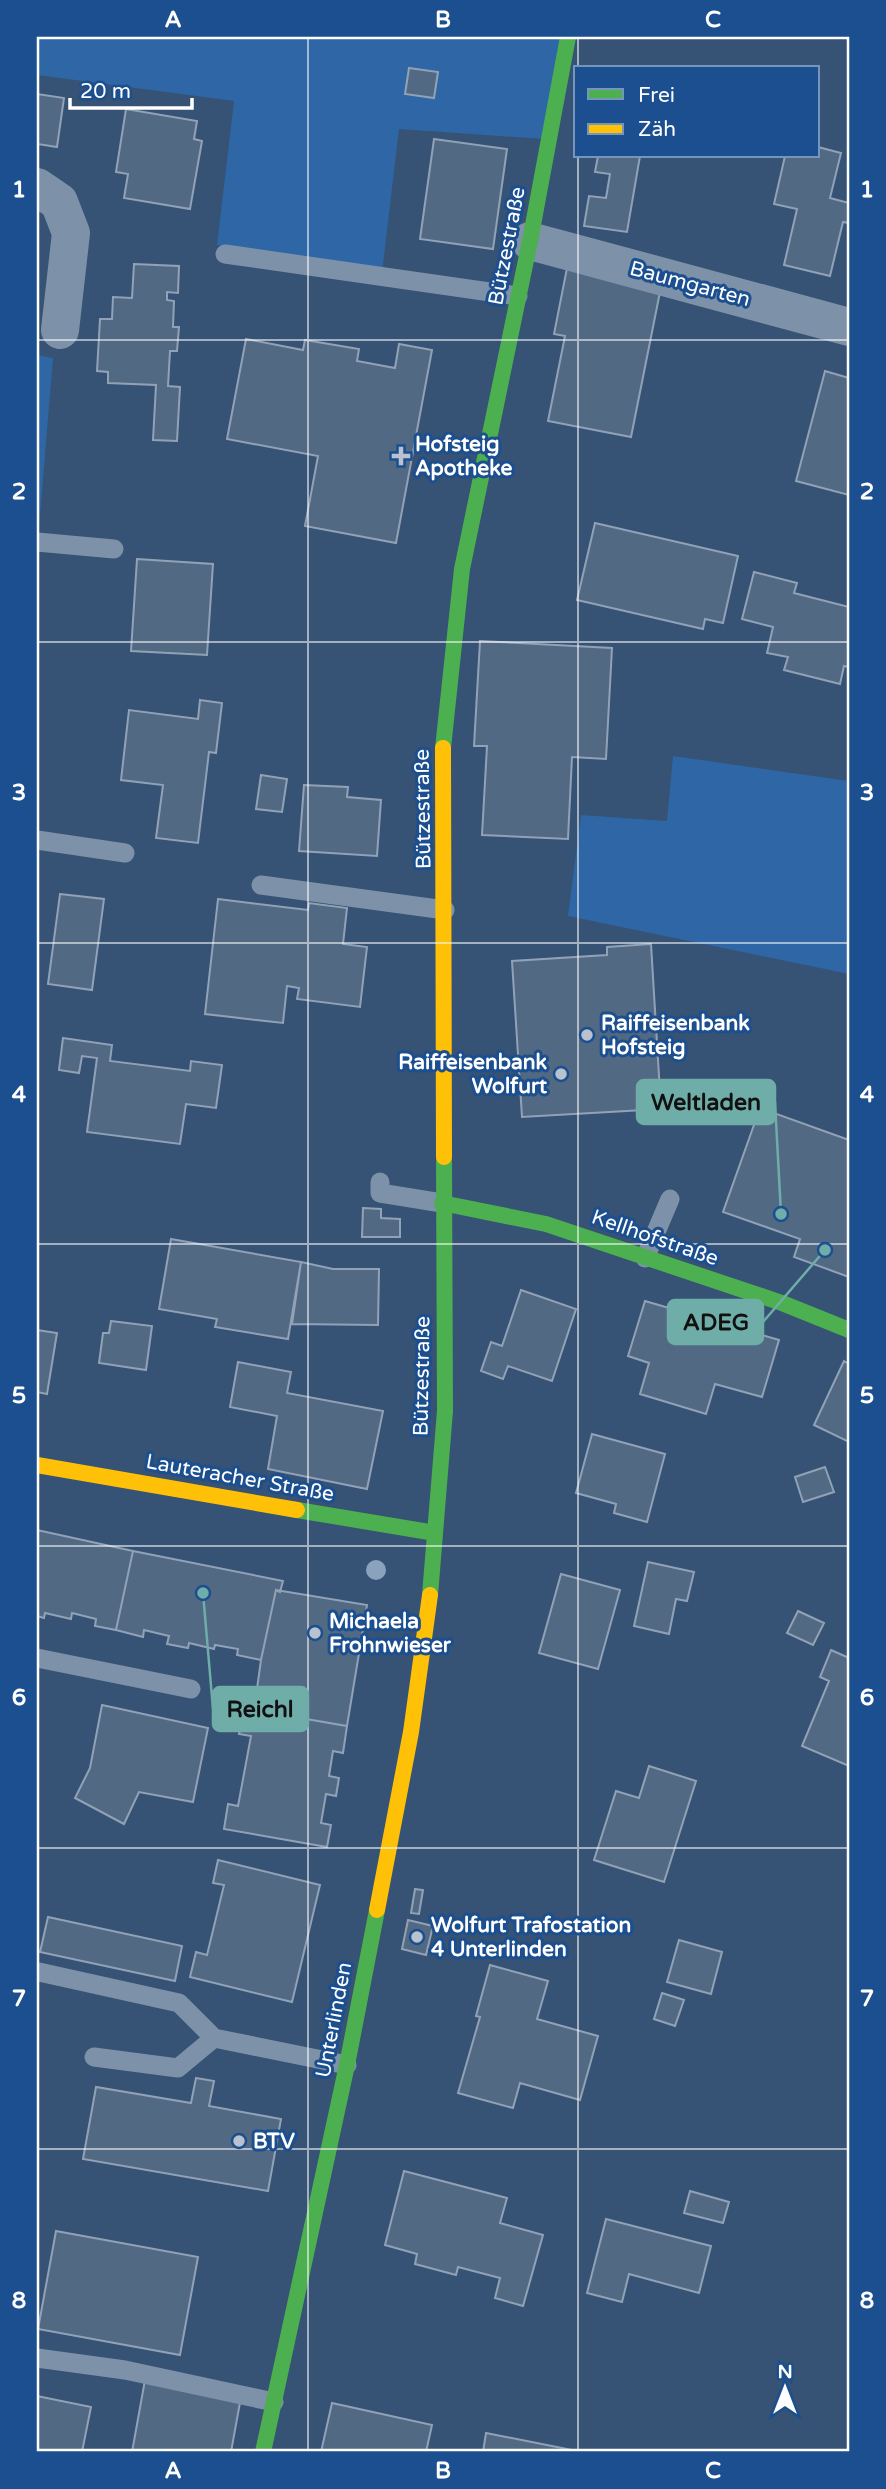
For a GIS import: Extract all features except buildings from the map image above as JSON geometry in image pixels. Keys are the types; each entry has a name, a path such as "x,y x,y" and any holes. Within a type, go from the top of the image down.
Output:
{"main road":[{"name":"Bützestraße","path":"430,1592 444,1411 443,741 457,604 568,37"},
{"name":"Kellhofstraße","path":"442,1203 546,1224 782,1303 849,1330"},
{"name":"Lauteracher Straße","path":"37,1465 435,1533"},
{"name":"Unterlinden","path":"263,2452 347,2065 411,1732 430,1592"}],"street":[{"path":"37,187 59,202 71,233 61,330"},
{"name":"Baumgarten","path":"530,241 849,327"}],"lane":[{"path":"225,254 518,296"},
{"path":"37,541 114,549"},
{"path":"37,840 125,853"},
{"path":"261,885 444,910"},
{"path":"380,1182 380,1193 442,1203"},
{"path":"645,1258 670,1199"},
{"path":"37,1658 191,1689"},
{"path":"39,1972 179,2003 214,2038 347,2065"},
{"path":"94,2057 178,2068 214,2038"},
{"path":"37,2357 125,2370 274,2402"}],"shaded area":[{"path":"37,37 562,37 543,139 399,129 382,273 217,245 234,101 37,75"},
{"path":"37,355 53,358 39,527 37,527"},
{"path":"673,756 849,781 849,974 568,916 581,815 667,821"}],"traffic: fast":[{"path":"443,748 462,569 530,241 568,37"},
{"path":"430,1595 445,1411 444,1157"},
{"path":"442,1203 546,1224 782,1303 849,1330"},
{"path":"297,1510 435,1533"},
{"path":"263,2452 347,2065 377,1910"}],"traffic: slow":[{"path":"443,748 444,1157"},
{"path":"37,1465 297,1510"},
{"path":"377,1910 411,1732 430,1595"}],"place":[{"name":"Hofsteig Apotheke","path":"401,456"},
{"name":"Raiffeisenbank Hofsteig","path":"587,1035"},
{"name":"Raiffeisenbank Wolfurt","path":"561,1074"},
{"name":"Weltladen","path":"781,1214"},
{"name":"ADEG","path":"825,1250"},
{"name":"Reichl","path":"203,1593"},
{"name":"Michaela Frohnwieser","path":"315,1633"},
{"name":"Wolfurt Trafostation 4 Unterlinden","path":"417,1937"},
{"name":"BTV","path":"239,2141"}]}
